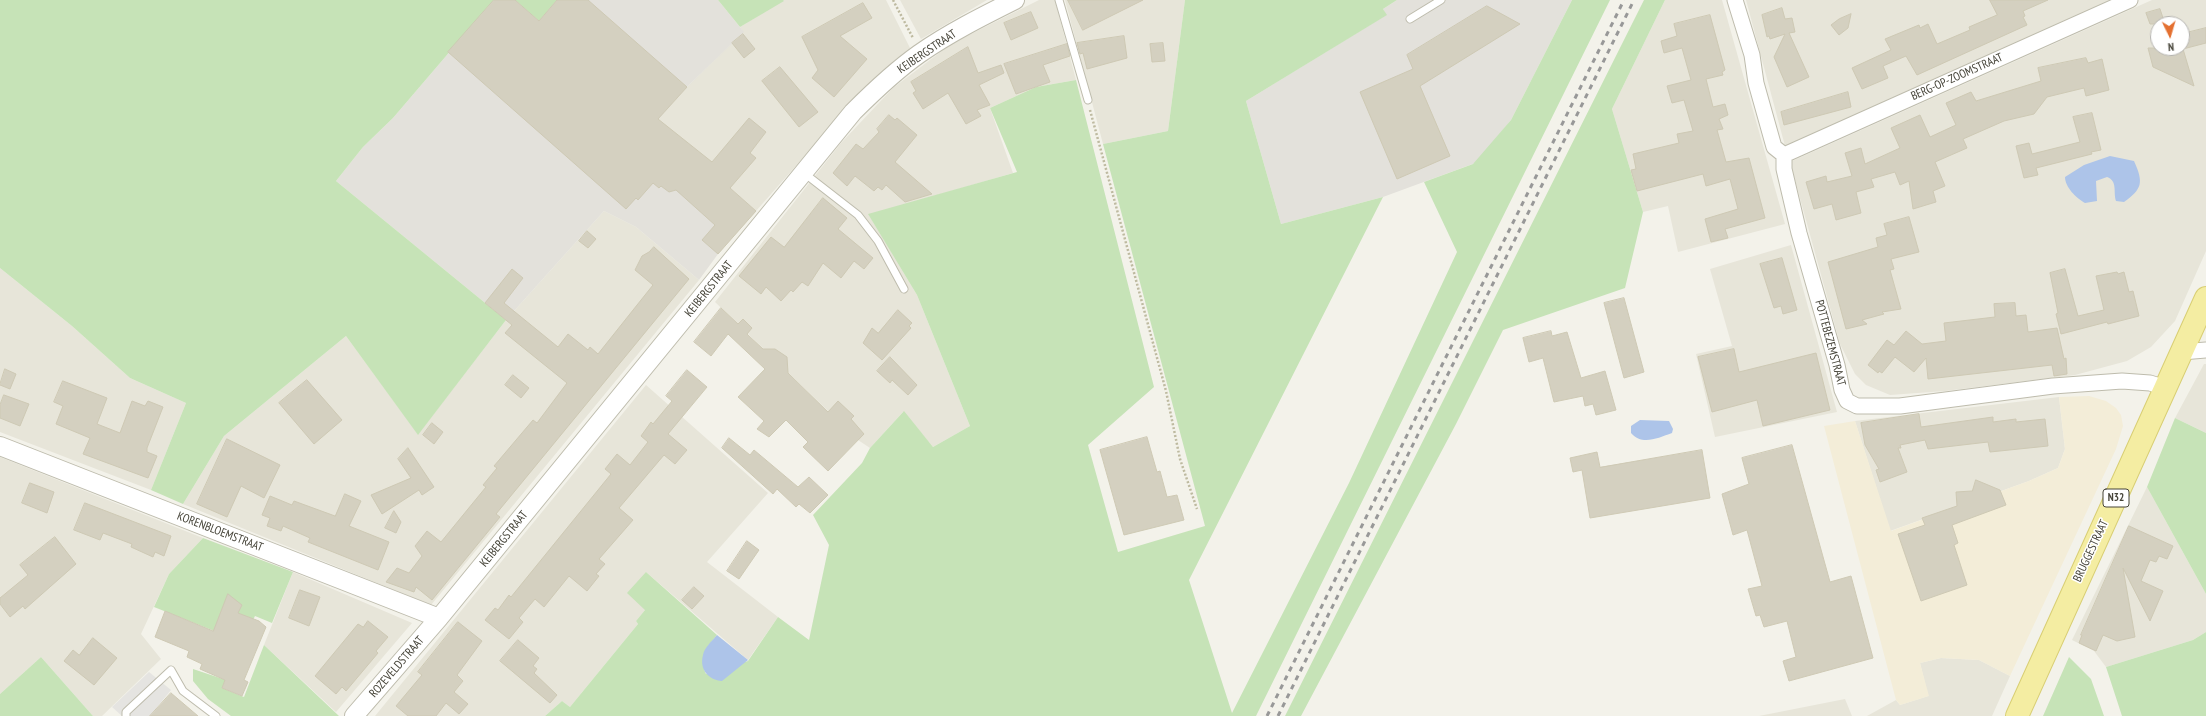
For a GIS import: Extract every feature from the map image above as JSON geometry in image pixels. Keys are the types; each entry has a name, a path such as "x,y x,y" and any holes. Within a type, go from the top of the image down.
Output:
{"main road":[{"name":"BRUGGESTRAAT","path":"2016,716 2204,307"}],"street":[{"name":"KEIBERGSTRAAT","path":"439,618 853,112 886,80 920,53 982,17 1015,0"},
{"path":"1735,0 1752,55 1756,83 1774,147 1784,155"},
{"name":"BERG-OP-ZOOMSTRAAT","path":"1784,155 2130,0"},
{"name":"POTTEBEZEMSTRAAT","path":"1784,155 1784,169 1799,233 1837,365 1842,390 1847,401 1857,406 1900,406 2053,386 2122,381 2150,383 2166,388"},
{"path":"2182,352 2206,350"},
{"name":"KORENBLOEMSTRAAT","path":"0,446 439,618"},
{"name":"ROZEVELDSTRAAT","path":"354,716 439,618"}],"lane":[{"path":"1059,0 1088,100"},
{"path":"1410,19 1441,0"},
{"path":"804,173 858,215 878,241 904,289"},
{"path":"126,716 126,712 171,670 183,691 216,716"}],"path":[{"path":"893,0 920,53"},
{"path":"1088,100 1166,391 1180,459 1197,509"}],"shaded area":[{"path":"494,0 515,0 539,21 557,0 718,0 744,32 687,87 656,122 756,211 718,254 699,280 636,227 604,211 506,320 336,181 363,147 393,118"},
{"path":"783,0 886,0 910,48 896,59 854,100 756,211 655,122 687,87 743,32 740,27"},
{"path":"900,0 987,0 921,39"},
{"path":"1039,0 1055,0 1076,80 1036,87 990,108 1013,173 869,215 917,295 970,426 933,447 903,412 870,448 858,440 715,302 841,143 893,88 951,44"},
{"path":"1065,0 1185,0 1168,131 1103,144"},
{"path":"1397,0 1572,0 1511,120 1478,162 1383,197 1281,224 1246,101 1386,15 1383,9"},
{"path":"1665,0 1722,0 1785,224 1678,252 1668,206 1643,212 1612,109"},
{"path":"1746,0 2111,0 1785,146"},
{"path":"2152,0 2206,0 2206,251 2175,321 2151,347 2127,361 2075,375 1945,391 1890,395 1866,385 1855,374 1840,344 1790,162"},
{"path":"604,211 636,227 699,280 431,605 183,504 224,436 346,336 418,434 506,320"},
{"path":"1791,245 1837,412 1715,437 1696,354 1732,346 1710,269"},
{"path":"0,268 72,326 130,378 186,403 151,490 0,432"},
{"path":"2204,364 2206,364 2206,433 2175,418"},
{"path":"646,385 768,493 707,562 778,617 748,660 646,572 645,610 636,621 638,624 570,707 562,701 545,716 375,716"},
{"path":"2089,396 2106,401 2116,408 2121,415 2123,426 2116,449 2010,676 1979,660 1941,658 1920,663 1929,696 1900,705 1896,700 1824,426 1855,421 1891,531 2029,481 2058,468 2065,449 2059,397"},
{"path":"2059,397 2065,449 2058,468 2029,481 1890,531 1855,421"},
{"path":"0,457 203,538 169,574 141,634 161,659 102,716 93,716 41,657 0,694"},
{"path":"2147,487 2206,594 2206,632 2193,640 2106,667 2094,651 2072,640"},
{"path":"293,572 412,623 336,712 264,645"},
{"path":"1941,658 1979,660 2010,676 1992,716 1867,716 1896,700 1900,705 1928,696 1920,663"},
{"path":"149,672 171,690 150,716 122,716 112,707"},
{"path":"1845,699 1852,716 1759,716"}],"green space":[{"path":"0,0 494,0 393,118 363,147 336,181 506,320 418,435 346,336 224,436 183,504 151,490 186,403 130,378 72,326 0,268"},
{"path":"515,0 557,0 539,21"},
{"path":"718,0 783,0 784,1 740,27"},
{"path":"1185,0 1397,0 1383,9 1387,15 1246,101 1281,224 1383,197 1189,580 1232,713 1349,483 1457,252 1424,182 1473,164 1511,120 1572,0 1610,0 1256,716 545,716 562,701 570,707 638,624 636,621 645,610 627,593 646,572 717,635 705,653 703,663 706,674 748,661 778,617 809,640 829,545 813,515 862,463 870,448 904,411 933,447 970,426 917,295 868,214 1017,172 990,108 1036,87 1076,80 1154,387 1088,445 1118,552 1205,526 1103,144 1168,131"},
{"path":"1644,0 1665,0 1612,109 1643,212 1625,288 1503,330 1456,424 1301,716 1285,716"},
{"path":"2175,418 2206,433 2206,594 2147,487"},
{"path":"203,538 293,572 272,623 255,616 242,642 154,607 169,574"},
{"path":"2206,632 2206,716 2122,716 2106,667 2193,640"},
{"path":"264,645 339,716 231,716 208,699 193,681 193,669 226,680 222,688 244,697"},
{"path":"41,657 93,716 0,716 0,694"},
{"path":"2069,657 2091,679 2104,716 2043,716"}],"water":[{"path":"2110,156 2134,161 2140,180 2138,189 2124,202 2116,201 2113,181 2107,177 2096,181 2097,201 2085,203 2072,192 2065,181 2065,177 2084,165"},
{"path":"1640,420 1669,421 1673,429 1672,433 1650,440 1635,437 1631,433 1631,426"},
{"path":"717,635 748,660 722,681 713,679 709,676 702,665 705,650"}],"building":[{"path":"494,0 515,0 539,21 557,0 588,0 687,87 658,119 712,162 749,118 766,132 750,153 756,158 730,188 756,211 718,254 702,240 715,225 676,190 669,192 661,186 659,188 653,183 638,200 636,198 626,209 448,52"},
{"path":"1068,0 1143,0 1083,30"},
{"path":"1990,0 2048,0 2023,11 2025,16 2023,17 2027,25 1917,75 1906,56 1883,66 1888,78 1862,89 1852,68 1891,50 1885,39 1919,25 1920,28 1928,24 1937,44 1970,30 1969,27 1997,15"},
{"path":"863,3 872,18 840,36 867,59 834,97 812,78 818,70 802,37"},
{"path":"1487,6 1520,24 1420,86 1450,156 1397,179 1360,92 1413,69 1407,55"},
{"path":"1782,8 1785,19 1792,18 1795,32 1789,33 1809,77 1787,87 1774,57 1785,34 1770,39 1769,36 1767,37 1762,15"},
{"path":"2160,9 2162,16 2150,16 2150,24 2146,13"},
{"path":"1031,12 1038,28 1011,40 1004,23"},
{"path":"1851,14 1848,28 1839,35 1831,25 1839,19"},
{"path":"1710,15 1725,70 1722,72 1723,75 1706,79 1713,107 1725,104 1728,115 1719,119 1723,129 1717,130 1726,162 1749,158 1765,218 1725,229 1728,238 1711,242 1705,219 1738,209 1730,179 1706,186 1703,174 1637,191 1631,170 1636,169 1633,154 1679,143 1677,134 1693,131 1684,100 1672,103 1667,86 1691,80 1682,48 1664,53 1661,41 1677,36 1674,24"},
{"path":"2206,28 2206,43 2190,47 2190,32"},
{"path":"743,34 755,49 744,58 732,43"},
{"path":"1124,36 1127,58 1087,69 1083,53 1080,54 1077,43"},
{"path":"1163,43 1165,61 1152,62 1150,44"},
{"path":"1067,44 1070,56 1043,65 1050,82 1016,94 1004,64"},
{"path":"968,47 978,73 1001,65 1004,73 979,85 990,105 977,110 981,116 966,124 948,93 923,109 913,93 916,91 911,82"},
{"path":"2150,56 2185,56 2194,86 2153,67"},
{"path":"2086,58 2088,63 2102,59 2109,90 2086,96 2084,88 2047,97 2034,114 2004,121 1963,139 1967,148 1935,162 1945,186 1933,191 1936,202 1913,209 1909,181 1900,185 1895,172 1871,179 1874,187 1856,192 1861,213 1836,220 1832,204 1814,209 1806,182 1826,176 1827,182 1852,176 1845,153 1861,148 1865,164 1900,148 1891,128 1920,115 1930,137 1956,125 1946,103 1971,92 1976,101 2041,81 2038,68"},
{"path":"780,67 818,112 799,127 762,81"},
{"path":"1848,92 1851,107 1784,125 1781,112"},
{"path":"2092,113 2101,150 2091,152 2092,154 2036,168 2038,175 2024,178 2016,146 2029,143 2032,154 2080,142 2073,117"},
{"path":"889,115 895,120 897,118 917,135 895,162 932,194 905,202 886,185 882,190 878,187 874,191 855,176 847,186 833,173 856,144 863,149 879,132 877,129"},
{"path":"823,198 847,218 838,229 873,258 864,269 854,261 841,278 823,263 808,286 802,282 793,292 791,290 781,301 766,287 761,294 739,276 771,237 784,247"},
{"path":"1909,217 1919,252 1891,259 1894,269 1890,270 1901,309 1882,312 1884,314 1862,320 1867,324 1846,329 1828,262 1878,247 1876,238 1887,235 1884,224"},
{"path":"587,231 596,239 588,248 579,241"},
{"path":"654,247 689,279 496,514 500,517 432,600 416,587 414,592 386,582 397,568 409,573 422,556 415,546 427,531 441,542 486,487 483,485 497,468 494,466 533,420 537,423 567,383 505,333 512,325 485,303 512,269 523,278 504,303 558,347 568,334 588,350 590,347 598,354 653,285 635,270 642,256"},
{"path":"1782,258 1797,310 1783,314 1781,306 1774,308 1760,264"},
{"path":"2065,269 2078,316 2104,310 2096,276 2124,272 2129,292 2133,291 2139,316 2108,324 2107,322 2061,334 2056,314 2058,313 2050,273"},
{"path":"1624,298 1644,372 1624,378 1604,303"},
{"path":"2015,303 2016,316 2026,315 2028,332 2057,328 2064,359 2066,358 2067,374 2054,376 2052,365 1928,379 1926,358 1914,372 1895,357 1882,373 1879,371 1878,373 1868,365 1887,340 1894,345 1906,331 1922,344 1946,341 1944,323 1995,317 1994,304"},
{"path":"721,308 738,324 743,319 752,328 747,334 763,349 775,349 787,357 788,373 828,412 838,401 854,416 851,419 864,434 828,471 803,447 808,442 786,420 769,437 757,429 764,421 738,397 765,369 728,334 711,356 694,342"},
{"path":"898,310 912,323 909,326 911,328 882,360 863,343 872,328 878,333"},
{"path":"1551,331 1552,336 1567,332 1581,378 1605,371 1616,410 1596,415 1593,404 1585,406 1583,396 1554,402 1543,358 1529,362 1523,338"},
{"path":"1734,349 1739,372 1816,353 1830,410 1763,426 1757,400 1712,412 1698,357"},
{"path":"890,357 917,385 908,395 892,380 890,383 877,371"},
{"path":"5,369 16,374 10,389 0,385"},
{"path":"687,370 707,387 668,434 687,450 675,464 664,455 619,508 633,520 599,559 605,564 596,574 599,576 587,591 569,576 544,607 535,599 519,618 523,622 509,639 485,620 495,608 498,610 509,595 511,597 611,474 605,469 617,454 630,465 648,442 641,436 651,422 653,424 672,401 666,396"},
{"path":"513,375 529,388 521,398 505,385"},
{"path":"307,380 342,420 314,444 279,403"},
{"path":"63,381 107,398 97,424 120,433 132,401 145,406 148,401 163,407 147,448 147,452 157,456 148,478 83,454 90,438 56,424 63,406 54,402"},
{"path":"4,395 29,404 20,426 0,418 0,405"},
{"path":"1919,414 1921,427 1993,417 1993,422 2016,419 2016,422 2045,419 2048,446 1990,452 1988,442 1928,449 1925,440 1900,445 1901,448 1898,448 1907,472 1880,482 1876,470 1879,469 1865,445 1861,423"},
{"path":"432,423 443,432 434,444 423,435"},
{"path":"1147,437 1157,472 1160,471 1167,497 1177,495 1184,520 1124,535 1100,450"},
{"path":"729,438 750,455 754,450 798,487 809,477 828,495 810,513 799,504 796,507 777,489 773,494 722,448"},
{"path":"227,439 280,465 264,498 241,486 227,517 197,504"},
{"path":"1792,445 1830,582 1851,576 1873,658 1789,681 1783,661 1796,657 1787,621 1764,627 1760,615 1756,616 1748,589 1762,586 1747,530 1733,535 1722,494 1749,484 1742,458"},
{"path":"408,448 434,487 422,495 419,490 382,514 371,495 411,478 398,459"},
{"path":"1702,450 1710,498 1590,518 1582,470 1573,472 1570,458 1597,452 1600,467"},
{"path":"1976,480 2000,490 2006,505 1952,525 1958,543 1954,545 1967,585 1921,601 1898,534 1925,525 1922,518 1957,506 1956,492 1972,491"},
{"path":"30,483 54,492 47,513 22,503"},
{"path":"345,494 361,501 349,526 389,542 378,570 308,542 310,538 283,526 281,531 267,526 270,518 262,515 270,496 292,505 294,501 335,516"},
{"path":"85,503 171,536 164,556 155,552 153,557 131,547 132,544 103,533 100,540 74,530"},
{"path":"394,511 401,522 396,533 385,528"},
{"path":"2129,526 2173,546 2167,559 2159,556 2156,562 2150,560 2141,581 2163,591 2150,621 2123,568 2135,637 2117,641 2103,635 2096,651 2079,643 2081,635"},
{"path":"55,537 76,564 25,609 23,606 10,617 0,604 0,598 28,575 20,565"},
{"path":"747,541 759,550 739,579 727,571"},
{"path":"694,587 704,596 692,609 682,600"},
{"path":"300,590 320,597 309,626 289,618"},
{"path":"228,594 242,605 238,613 259,621 266,627 244,680 248,682 242,696 222,688 225,680 200,669 202,664 187,657 189,651 155,637 165,611 213,631"},
{"path":"368,621 388,637 376,651 378,653 346,691 342,687 336,694 315,676 358,624 363,627"},
{"path":"458,622 482,641 457,675 463,681 454,692 468,704 459,714 446,703 436,716 408,716 396,706 422,675 418,672"},
{"path":"93,638 117,658 94,685 64,661 73,650 79,655"},
{"path":"518,640 539,658 533,666 537,669 534,673 557,695 550,703 500,661"},
{"path":"171,693 198,716 150,716"}],"railway":[{"path":"1267,716 1624,0"},
{"path":"1278,716 1634,0"}]}
